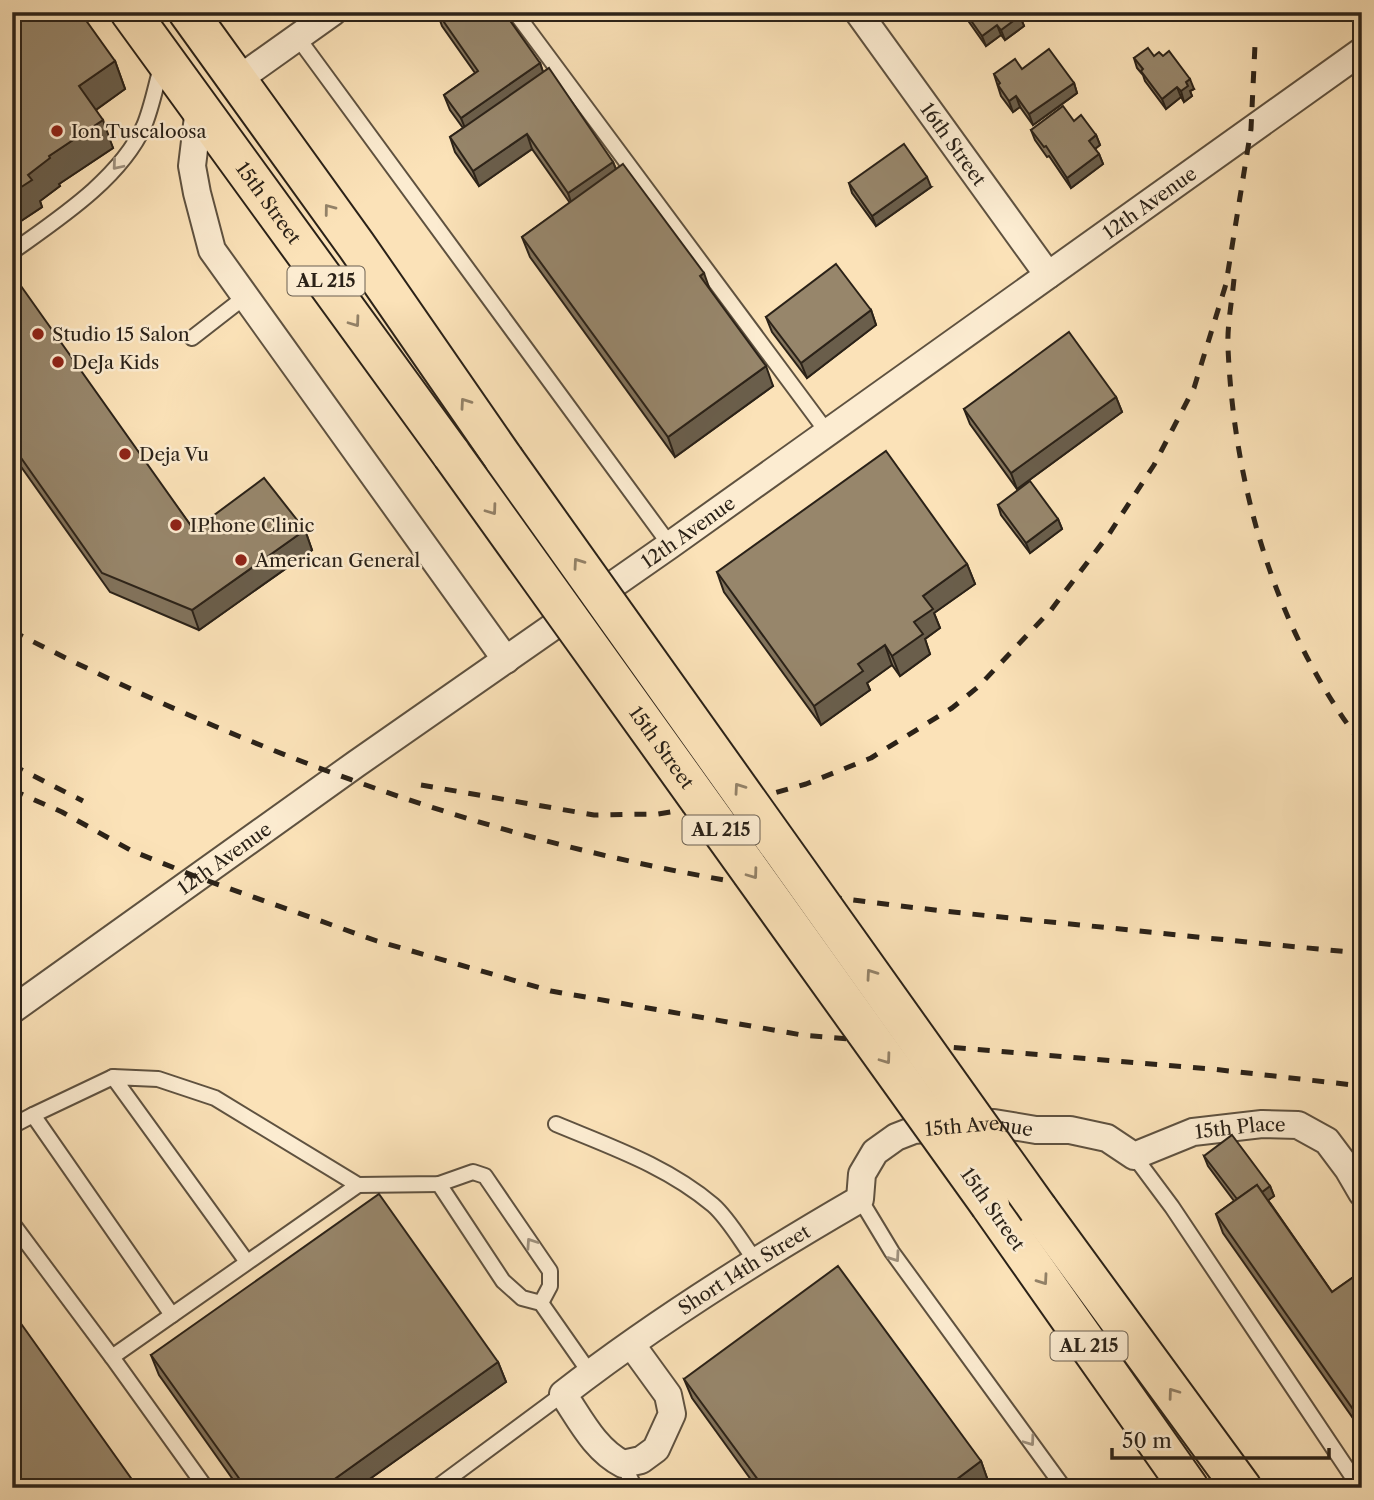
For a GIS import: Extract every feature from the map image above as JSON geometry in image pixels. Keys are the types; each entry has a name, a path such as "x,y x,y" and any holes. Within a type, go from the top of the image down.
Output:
{"main road":[{"name":"15th Street","path":"130,12 452,455 990,1205 1189,1488"},
{"name":"15th Street","path":"188,12 1038,1209 1242,1488"},
{"path":"163,59 236,81"},
{"path":"200,108 269,128"}],"street":[{"path":"236,81 333,12"},
{"name":"16th Street","path":"858,12 1048,275"},
{"name":"12th Avenue","path":"12,1010 1362,51"},
{"path":"200,108 192,166 212,250 506,660"},
{"name":"15th Avenue","path":"860,1199 862,1174 875,1152 897,1137 914,1130 995,1123 1036,1130 1070,1130 1107,1138 1134,1156"},
{"name":"15th Place","path":"1134,1156 1193,1132 1262,1124 1298,1125 1327,1141 1362,1193"},
{"name":"Short 14th Street","path":"563,1394 755,1260 860,1199"},
{"path":"563,1394 599,1448 629,1476 640,1460 656,1449 673,1415 668,1395 631,1344"}],"lane":[{"path":"515,12 827,432"},
{"path":"298,38 670,545"},
{"path":"12,251 87,194 118,166 144,126 163,59"},
{"path":"192,338 246,296"},
{"path":"113,1077 247,1262"},
{"path":"12,1126 113,1077 158,1079 215,1098 358,1185 439,1184 473,1172 485,1176 550,1271 550,1286 541,1303"},
{"path":"33,1115 172,1315"},
{"path":"556,1124 650,1163 685,1185 715,1206 755,1260"},
{"path":"1134,1156 1172,1207 1360,1488"},
{"path":"439,1184 503,1280 522,1297 541,1303 590,1373"},
{"path":"112,1357 358,1185"},
{"path":"860,1199 892,1252 1064,1488"},
{"path":"12,1223 206,1488"},
{"path":"436,1488 563,1394"}],"building":[{"name":"Ion Tuscaloosa","path":"12,12 80,12 115,61 79,86 103,120 49,156 50,158 28,175 32,180 12,193"},
{"path":"437,12 504,12 540,63 461,118 444,95 478,71"},
{"path":"965,12 1017,12 1020,16 1001,30 997,25 982,36"},
{"path":"1148,48 1154,56 1159,52 1163,56 1169,51 1190,79 1186,82 1188,86 1181,91 1177,87 1162,99 1134,58"},
{"path":"1049,49 1074,83 1029,114 1016,96 1009,101 994,74 1015,59 1022,69"},
{"path":"549,68 613,162 568,193 527,134 473,171 450,137"},
{"path":"1063,106 1074,121 1081,115 1096,135 1089,141 1099,154 1067,178 1046,146 1044,147 1031,130"},
{"path":"904,144 927,177 872,216 849,183"},
{"path":"623,164 704,273 700,276 766,366 668,437 522,237"},
{"path":"836,264 871,310 801,363 766,317"},
{"path":"16,279 194,530 264,478 305,530 192,610 102,573 12,445 12,282"},
{"path":"1069,332 1116,397 1011,473 964,409"},
{"path":"886,451 967,564 923,596 933,609 914,622 923,634 892,656 885,645 858,664 863,671 814,706 717,572"},
{"path":"1030,481 1058,519 1026,543 998,505"},
{"path":"1232,1135 1270,1186 1262,1192 1257,1185 1237,1199 1204,1156"},
{"path":"1257,1185 1332,1292 1362,1271 1362,1422 1216,1214"},
{"path":"379,1194 498,1362 322,1488 246,1488 151,1355"},
{"path":"838,1266 981,1461 945,1488 764,1488 684,1379"},
{"path":"12,1311 138,1488 12,1487"}],"railway":[{"path":"421,785 594,815 658,814 757,798 806,784 871,758 952,708 978,687 1051,610 1109,534 1154,465 1194,388 1226,284 1251,129 1255,45"},
{"path":"1234,279 1228,348 1239,453 1250,505 1283,606 1332,701 1362,744"},
{"path":"12,631 167,706 327,771 490,825 573,848 707,877 858,901 1362,953"},
{"path":"12,765 83,801"},
{"path":"12,790 62,812 132,851 197,877 377,941 551,991 802,1035 1212,1069 1362,1086"}],"place":[{"name":"Ion Tuscaloosa","path":"57,131"},
{"name":"Studio 15 Salon","path":"38,334"},
{"name":"DeJa Kids","path":"58,362"},
{"name":"Deja Vu","path":"125,454"},
{"name":"IPhone Clinic","path":"176,525"},
{"name":"American General","path":"241,560"}]}
